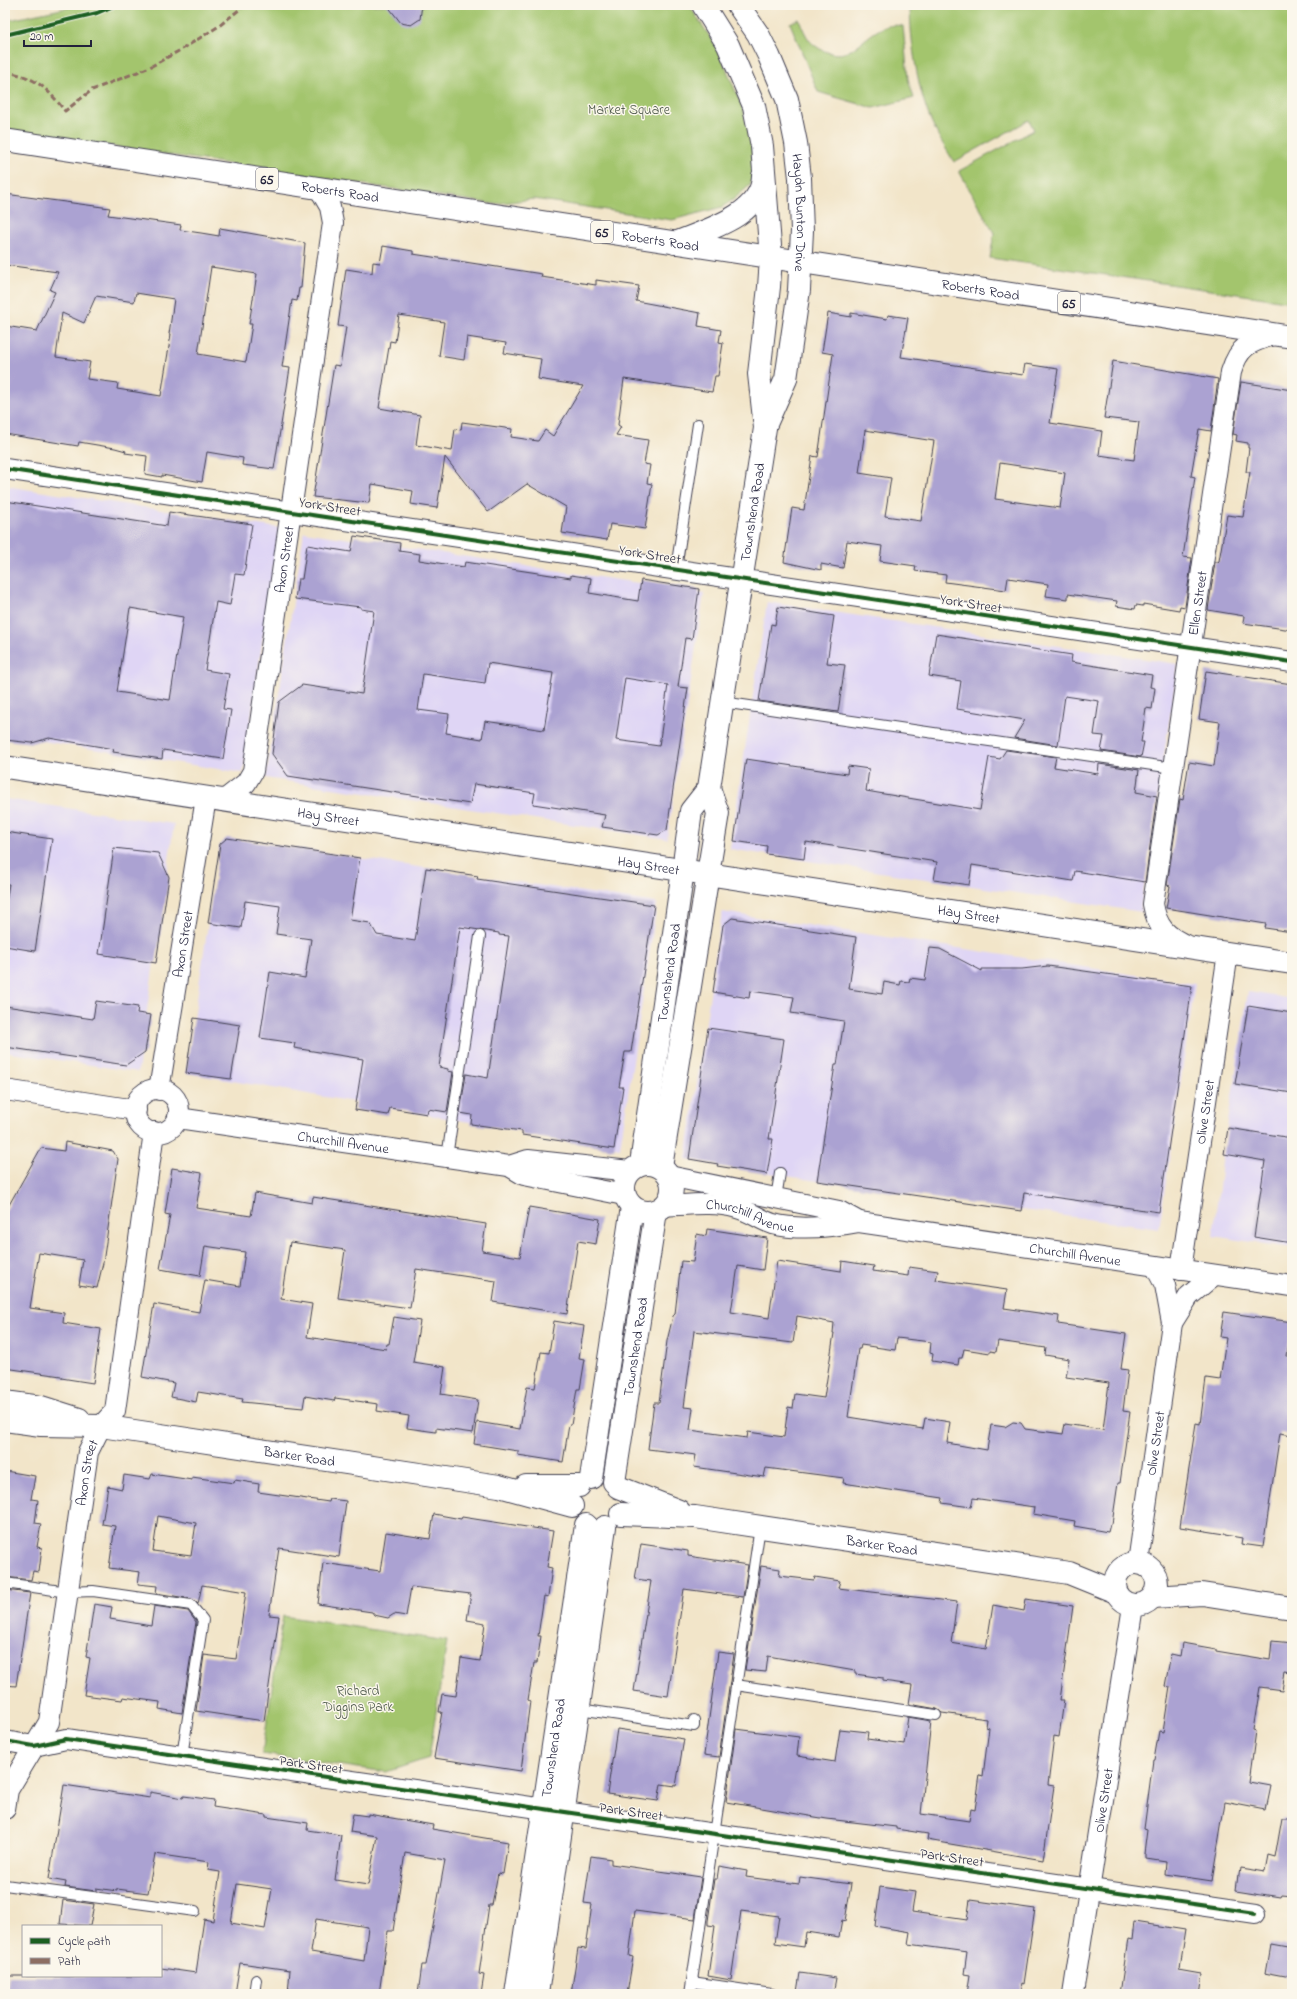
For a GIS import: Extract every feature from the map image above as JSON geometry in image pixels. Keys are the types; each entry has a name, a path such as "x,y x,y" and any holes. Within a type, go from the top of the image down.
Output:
{"main road":[{"name":"Haydn Bunton Drive","path":"703,5 728,45 754,106 762,146 771,258"},
{"name":"Haydn Bunton Drive","path":"738,5 766,50 787,99 796,143 800,178 802,231 801,262 786,379 765,428"},
{"name":"Roberts Road","path":"5,140 1283,336"},
{"path":"675,243 735,218 755,199 763,180 762,146"},
{"name":"Townshend Road","path":"650,1169 708,874 718,813 709,788 765,428 759,374 771,258"},
{"name":"Hay Street","path":"5,767 1292,963"},
{"name":"Townshend Road","path":"650,1169 683,870 691,811 709,788"},
{"path":"650,1169 672,1183 672,1192 669,1200 660,1208 644,1212 628,1201 623,1186 625,1178 650,1169"},
{"name":"Townshend Road","path":"585,1482 628,1201"},
{"name":"Townshend Road","path":"616,1485 660,1208"},
{"name":"Barker Road","path":"5,1402 41,1407 101,1426"},
{"name":"Barker Road","path":"5,1420 41,1425 101,1426 499,1486 572,1506"},
{"path":"600,1477 616,1485 623,1500 604,1522 575,1514 572,1506 574,1492 585,1482 600,1477"},
{"name":"Barker Road","path":"499,1486 585,1482"},
{"name":"Barker Road","path":"616,1485 695,1517"},
{"name":"Barker Road","path":"604,1522 695,1517 1068,1573 1138,1568 1202,1594"},
{"name":"Townshend Road","path":"537,1994 554,1810 579,1709 604,1522"},
{"name":"Townshend Road","path":"516,1994 554,1810 604,1522"},
{"path":"1138,1568 1158,1586 1153,1597 1144,1604 1133,1606 1122,1601 1116,1592 1115,1579 1138,1568"},
{"name":"Barker Road","path":"1068,1573 1116,1592"},
{"name":"Barker Road","path":"1153,1597 1202,1594 1292,1608"}],"street":[{"name":"Axon Street","path":"159,1090 214,799 246,783 253,771 333,223 330,207 319,188"},
{"name":"Ellen Street","path":"1192,948 1172,939 1165,932 1157,920 1153,904 1173,768 1235,358 1252,341 1283,336"},
{"name":"York Street","path":"5,469 741,579 904,610 1191,647 1292,662"},
{"name":"Olive Street","path":"1181,1270 1228,953"},
{"path":"5,1090 136,1110"},
{"path":"159,1090 166,1091 175,1099 178,1105 178,1118 171,1128 166,1131 154,1132 141,1125 136,1115 136,1110 137,1103 146,1093 159,1090"},
{"name":"Churchill Avenue","path":"178,1118 509,1166 524,1175 628,1201"},
{"name":"Axon Street","path":"5,1809 8,1790 49,1722 88,1452 101,1426 115,1411 154,1132"},
{"name":"Churchill Avenue","path":"509,1166 528,1160 650,1169 839,1211 859,1222"},
{"name":"Churchill Avenue","path":"660,1208 724,1205 750,1212 761,1220 790,1227 840,1225 859,1222 1292,1286"},
{"name":"Olive Street","path":"1138,1568 1172,1323 1165,1285 1155,1266"},
{"name":"Olive Street","path":"1172,1323 1189,1296 1214,1275"},
{"name":"Olive Street","path":"1073,1994 1133,1606"},
{"name":"Park Street","path":"5,1741 34,1746 66,1739 1255,1913"}],"lane":[{"path":"676,570 698,424"},
{"path":"722,702 887,724 1173,768"},
{"path":"446,1157 480,936"},
{"path":"776,1198 780,1174"},
{"path":"690,1994 760,1527"},
{"path":"5,1583 68,1592 93,1591 191,1605 203,1620 182,1756"},
{"path":"736,1686 936,1715"},
{"path":"579,1709 694,1726 694,1720"},
{"path":"5,1885 195,1912"},
{"path":"254,1994 256,1980"},
{"path":"692,1982 772,1994"}],"shaded area":[{"path":"5,486 279,528 243,773 5,735"},
{"path":"304,532 704,593 667,839 266,778"},
{"path":"767,602 1178,664 1141,906 1142,912 730,849"},
{"path":"5,799 174,824 138,1072 5,1052"},
{"path":"227,838 657,903 620,1148 186,1073 220,844"},
{"path":"722,912 1195,984 1159,1229 817,1181 686,1159"},
{"path":"1248,992 1292,999 1292,1248 1213,1236 1223,1155"}],"green space":[{"name":"Market Square","path":"80,5 689,5 718,49 743,109 752,147 753,176 750,185 722,207 672,220 534,199 494,204 5,130 5,21"},
{"path":"910,5 1292,5 1292,302 990,258 994,233 959,171 1034,130 1029,120 954,162 928,114 919,84 913,51"},
{"path":"799,19 805,33 814,45 834,54 849,51 880,29 887,26 903,26 908,79 914,98 873,108 818,92 790,23"},
{"name":"Richard Diggins Park","path":"283,1616 447,1641 429,1758 386,1772 262,1754"}],"building":[{"path":"387,5 422,5 420,19 411,25 401,23"},
{"path":"5,194 110,208 108,215 181,225 180,230 219,236 220,228 305,243 301,288 299,288 297,301 292,300 282,367 290,368 274,469 242,465 243,458 207,452 202,482 162,475 162,477 145,474 147,456 125,453 126,451 115,448 79,442 78,446 5,434 5,326 37,331 55,292 50,290 58,272 5,265","holes":["211,267 257,274 249,324 252,324 246,362 198,354","136,293 174,299 169,334 171,334 161,396 117,389 118,383 87,379 90,362 56,357 62,313 84,323 96,296 134,302"]},
{"path":"383,246 413,251 413,254 542,274 541,277 596,285 596,280 639,286 636,301 700,313 698,326 721,330 719,342 723,343 718,376 715,376 712,392 624,379 618,425 621,427 616,435 648,440 644,464 650,465 647,483 652,484 645,529 610,524 607,540 562,533 566,507 527,484 488,512 445,457 437,508 411,504 413,491 372,484 369,503 313,497 334,365 340,366 346,327 338,326 346,269 372,273 373,262 380,263","holes":["399,315 444,322 439,356 464,360 467,337 506,343 504,353 541,359 538,379 583,386 553,436 545,430 538,441 511,437 512,429 462,422 461,430 455,429 452,451 416,445 420,415 379,408 390,341 395,342"]},
{"path":"828,313 851,317 851,313 887,319 888,315 908,318 901,357 1023,375 1025,364 1058,369 1050,423 1102,431 1099,455 1134,460 1139,422 1104,418 1113,361 1218,379 1211,431 1199,429 1191,476 1195,477 1183,557 1192,558 1185,607 1180,606 1179,610 1143,604 1143,606 1136,605 1135,609 1116,606 1117,601 1068,594 1068,599 1046,596 1048,584 1008,578 1006,590 945,582 946,575 915,571 916,566 880,561 882,546 847,541 843,568 821,564 821,570 784,562 792,508 804,510 812,456 818,457 833,354 822,352","holes":["865,430 934,441 921,521 885,516 891,478 859,473","1000,463 1065,473 1060,508 995,499"]},
{"path":"1241,382 1292,390 1292,630 1243,623 1244,616 1208,610 1215,562 1219,561 1227,515 1243,517 1250,472 1246,472 1249,448 1248,443 1236,441 1237,435 1233,434"},
{"path":"5,501 167,526 169,512 252,524 244,575 235,574 230,605 216,602 205,670 229,674 223,709 231,710 223,759 163,750 162,759 113,752 114,749 49,738 32,743 5,740","holes":["130,608 183,617 170,700 117,692"]},
{"path":"354,536 400,543 399,551 420,554 419,560 464,567 465,562 571,578 571,575 591,578 589,593 638,601 641,580 699,589 692,639 685,638 678,687 688,688 667,830 658,835 602,827 605,815 533,804 535,793 474,784 470,804 288,776 272,754 279,702 302,685 362,694 374,611 361,609 361,607 295,599 298,579 302,579 307,545 351,552","holes":["488,663 553,673 544,730 485,721 482,739 446,733 449,714 418,710 423,674 485,683","625,678 668,685 659,746 616,740"]},
{"path":"778,607 834,616 827,663 845,665 838,712 759,701 771,624 775,625"},
{"path":"936,634 1072,655 1071,662 1152,675 1150,687 1155,688 1152,709 1146,708 1141,742 1144,742 1141,757 1101,751 1104,736 1094,735 1099,701 1065,696 1058,745 1014,738 1025,720 957,709 961,681 929,676"},
{"path":"1206,671 1292,684 1292,932 1265,928 1266,924 1166,908 1170,886 1167,885 1180,799 1183,800 1189,762 1214,766 1220,722 1199,719"},
{"path":"1006,750 1056,757 1054,767 1098,774 1099,764 1139,770 1136,792 1157,796 1145,882 1075,871 1073,881 972,865 969,885 934,880 937,862 806,842 804,859 766,854 767,846 734,841 746,759 847,774 848,766 869,769 866,791 980,810 989,757 1000,759"},
{"path":"5,832 52,839 35,951 5,946 5,908 9,884 5,884"},
{"path":"227,838 360,858 350,920 370,923 377,935 415,941 426,868 478,876 477,879 654,905 631,1052 625,1052 619,1087 623,1087 614,1149 522,1135 522,1131 471,1124 472,1115 460,1113 466,1074 488,1078 509,936 460,927 439,1067 453,1072 447,1112 428,1109 427,1114 390,1108 388,1115 355,1110 363,1059 294,1048 295,1043 260,1038 270,972 305,978 311,939 276,934 280,906 245,901 241,928 208,923 220,844"},
{"path":"114,848 158,853 169,877 156,963 99,954"},
{"path":"732,918 856,937 849,989 882,994 884,982 900,985 901,981 909,982 910,978 925,980 930,948 940,949 982,971 982,969 1022,969 1048,966 1192,986 1159,1212 1024,1193 1021,1211 817,1181 835,1065 837,1065 844,1021 791,1013 794,997 750,991 749,998 713,992 723,925"},
{"path":"96,1001 138,1007 137,1013 151,1015 145,1052 126,1065 5,1047 5,1006 93,1019"},
{"path":"1248,1006 1292,1013 1292,1093 1235,1084"},
{"path":"194,1018 240,1025 231,1079 186,1073"},
{"path":"708,1028 784,1039 769,1139 773,1139 767,1174 717,1166 718,1164 689,1159"},
{"path":"1228,1128 1292,1138 1292,1243 1254,1237 1265,1161 1224,1154"},
{"path":"65,1142 113,1151 118,1159 103,1263 97,1288 79,1285 83,1260 39,1253 30,1308 64,1313 63,1323 101,1329 93,1383 61,1378 61,1376 5,1368 5,1212 41,1148 64,1151"},
{"path":"172,1168 202,1173 196,1208 251,1216 255,1193 312,1203 313,1197 486,1224 482,1251 520,1257 529,1207 600,1219 596,1244 578,1241 567,1314 493,1302 496,1281 416,1269 410,1308 338,1298 345,1250 290,1242 281,1299 312,1304 307,1337 386,1349 387,1344 389,1344 394,1317 420,1321 413,1362 445,1367 441,1394 478,1400 473,1433 436,1428 436,1432 407,1428 409,1416 377,1411 378,1404 335,1398 334,1401 305,1396 303,1408 242,1402 243,1399 198,1392 196,1402 171,1397 174,1383 142,1377 154,1304 199,1312 205,1280 240,1286 245,1252 205,1246 200,1276 160,1269 170,1215 165,1214"},
{"path":"707,1229 767,1238 763,1270 738,1266 731,1312 769,1318 777,1261 841,1271 842,1261 874,1266 873,1271 908,1276 909,1267 938,1271 936,1280 1007,1290 1004,1308 1059,1316 1058,1324 1126,1334 1121,1369 1128,1370 1123,1411 1130,1412 1120,1483 1118,1483 1112,1524 1110,1524 1108,1532 1074,1526 1075,1521 1033,1514 1034,1507 973,1498 971,1507 942,1503 943,1498 843,1483 844,1478 766,1468 764,1477 694,1467 696,1455 648,1449 654,1403 659,1403 667,1341 673,1316 675,1314 681,1261 693,1262 697,1234 706,1236","holes":["797,1316 834,1323 834,1333 824,1398 795,1394 793,1408 788,1407 784,1437 748,1432 747,1438 690,1430 693,1408 684,1407 694,1331 793,1343","897,1338 931,1342 930,1353 933,1354 932,1361 958,1365 959,1358 962,1358 964,1349 990,1353 990,1351 996,1352 998,1341 1046,1348 1045,1355 1069,1359 1066,1377 1109,1383 1103,1430 1065,1424 1063,1434 1025,1429 1021,1423 1013,1422 1005,1427 991,1425 987,1450 947,1443 950,1422 925,1418 923,1429 848,1417 858,1349 860,1349 861,1345 895,1350"]},
{"path":"1224,1312 1292,1322 1287,1356 1292,1357 1292,1435 1280,1433 1263,1547 1241,1544 1242,1538 1180,1527 1196,1423 1200,1424 1206,1378 1220,1380 1226,1338 1220,1337"},
{"path":"554,1321 584,1326 579,1358 585,1359 580,1389 577,1389 571,1425 569,1425 563,1462 518,1455 518,1451 474,1444 477,1422 520,1429 527,1387 535,1388 541,1352 549,1353"},
{"path":"5,1471 35,1476 31,1499 38,1500 35,1523 41,1524 37,1547 42,1548 39,1572 33,1571 31,1580 5,1577"},
{"path":"152,1474 192,1480 192,1477 234,1483 235,1480 259,1484 258,1492 329,1502 330,1499 346,1501 339,1557 279,1548 269,1615 279,1616 264,1721 196,1711 204,1655 236,1659 246,1592 202,1585 198,1604 192,1599 156,1593 157,1586 138,1584 140,1572 109,1568 115,1526 102,1524 108,1486 122,1489 124,1475 150,1479","holes":["158,1516 196,1523 191,1556 153,1551"]},
{"path":"434,1514 553,1531 547,1567 552,1568 548,1597 544,1596 538,1636 541,1636 537,1663 534,1663 528,1700 530,1701 521,1771 434,1758 442,1712 439,1712 442,1694 456,1696 461,1658 480,1661 485,1623 467,1620 471,1594 411,1587 406,1616 394,1614 388,1618 374,1615 372,1612 318,1604 323,1563 380,1571 386,1532 430,1539"},
{"path":"641,1544 688,1551 688,1556 748,1565 743,1597 684,1589 668,1696 634,1691 651,1581 635,1579"},
{"path":"761,1566 780,1569 779,1576 814,1580 815,1577 840,1581 838,1588 957,1602 951,1643 986,1649 993,1605 1024,1611 1026,1599 1073,1606 1060,1700 1064,1700 1059,1737 1054,1736 1048,1785 1054,1786 1043,1860 927,1840 928,1834 896,1829 896,1827 827,1819 726,1802 736,1729 799,1737 797,1756 835,1762 840,1729 868,1732 867,1739 904,1744 908,1717 931,1721 921,1814 969,1821 971,1809 975,1810 980,1775 983,1776 989,1728 986,1727 987,1719 942,1713 937,1709 909,1704 912,1685 883,1681 883,1678 855,1674 855,1671 768,1656 766,1672 745,1670"},
{"path":"5,1590 30,1593 16,1686 5,1685"},
{"path":"94,1604 112,1607 110,1619 151,1626 154,1606 188,1611 196,1622 182,1713 159,1709 160,1702 123,1697 122,1700 84,1695 90,1658 86,1657"},
{"path":"1272,1641 1292,1643 1292,1674 1285,1673 1282,1690 1260,1687 1253,1730 1256,1731 1249,1782 1271,1786 1266,1810 1225,1802 1212,1881 1165,1874 1166,1861 1146,1858 1146,1854 1144,1854 1147,1830 1144,1829 1153,1760 1159,1731 1163,1732 1170,1687 1165,1686 1171,1654 1180,1656 1182,1643 1216,1649 1216,1651 1270,1660"},
{"path":"718,1652 734,1654 719,1757 704,1755"},
{"path":"617,1729 684,1739 676,1786 661,1784 658,1801 607,1794"},
{"path":"64,1785 150,1798 150,1792 183,1798 184,1796 214,1800 213,1807 308,1823 307,1830 341,1835 335,1880 368,1885 377,1836 350,1832 353,1814 368,1816 368,1814 433,1825 432,1829 508,1842 503,1874 498,1873 492,1905 489,1905 479,1974 484,1975 481,1994 418,1994 422,1965 426,1965 445,1860 405,1853 393,1931 388,1931 379,1994 288,1994 290,1970 240,1963 235,1994 6,1994 9,1976 162,1977 162,1968 196,1973 204,1919 213,1921 220,1872 208,1870 209,1862 155,1854 148,1893 96,1888 96,1891 65,1887 66,1882 49,1879","holes":["237,1884 272,1889 265,1929 231,1923","316,1919 368,1927 364,1961 311,1952"]},
{"path":"1282,1818 1292,1818 1292,1896 1281,1895 1280,1897 1236,1890 1239,1868 1265,1872 1268,1856 1275,1858"},
{"path":"591,1856 611,1859 611,1864 701,1877 695,1919 635,1911 629,1956 633,1957 627,1994 571,1994 578,1948 586,1949 592,1904 584,1903"},
{"path":"719,1866 747,1871 746,1877 799,1884 800,1877 851,1884 845,1921 842,1920 839,1937 806,1932 804,1947 775,1943 779,1916 741,1911 731,1980 708,1976 715,1926 708,1925 708,1921 714,1879 717,1879"},
{"path":"880,1887 915,1892 912,1912 967,1920 970,1900 1035,1909 1024,1984 1022,1983 1020,1994 967,1994 970,1975 964,1974 967,1952 908,1944 910,1932 875,1926"},
{"path":"63,1900 94,1904 90,1925 60,1924"},
{"path":"1134,1922 1185,1930 1179,1968 1202,1972 1199,1994 1120,1994 1128,1939 1132,1940"},
{"path":"1270,1944 1292,1948 1292,1978 1265,1973"},
{"path":"800,1973 836,1978 833,1994 797,1992"}],"marked path":[{"path":"5,72 24,77 40,84 65,111 92,90 150,67 184,48 219,26 245,5"}],"cycle path":[{"path":"5,35 97,13 116,5"},
{"path":"5,469 1292,662"},
{"path":"5,1741 34,1746 66,1739 1255,1913"}]}
